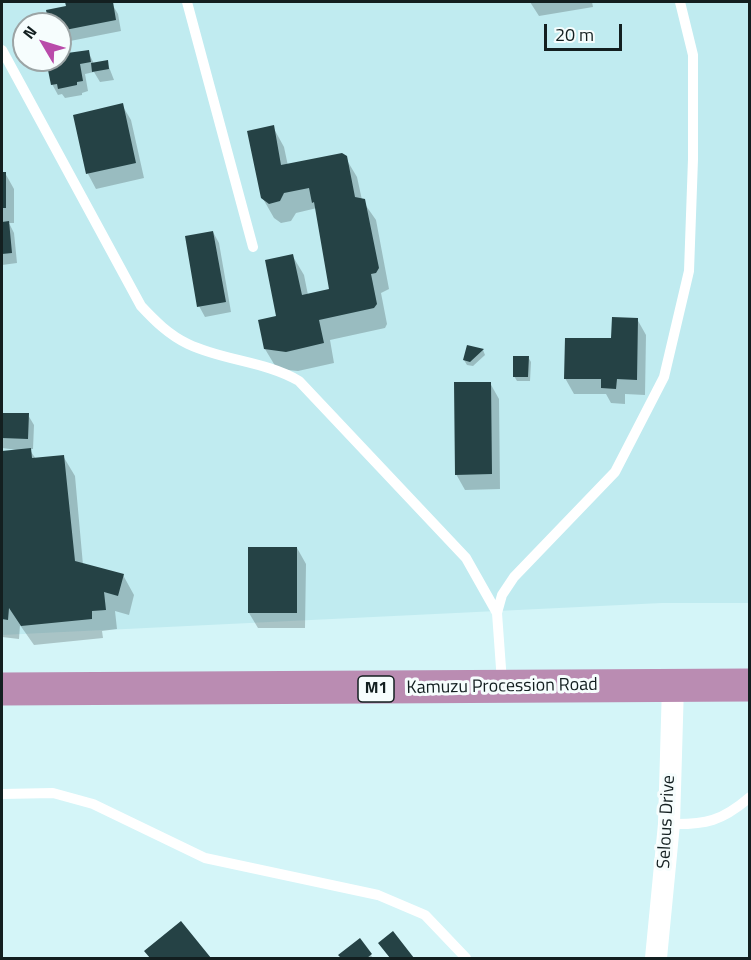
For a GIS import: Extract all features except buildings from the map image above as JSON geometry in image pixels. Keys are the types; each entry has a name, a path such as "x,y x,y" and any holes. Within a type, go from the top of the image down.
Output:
{"highway":[{"name":"Kamuzu Procession Road","path":"2,689 750,685"}],"street":[{"name":"Selous Drive","path":"656,958 669,824 674,684"}],"lane":[{"path":"187,2 253,247"},
{"path":"502,688 497,613 502,595 514,577 615,472 664,376 689,271 693,159 693,55 680,2"},
{"path":"2,50 141,306 161,327 188,344 212,353 282,371 299,381 466,558 497,613"},
{"path":"2,794 53,792 93,804 205,858 378,895 425,915 466,958"},
{"path":"669,824 698,824 729,815 750,797"}],"shaded area":[{"path":"2,2 749,2 749,603 662,603 2,635"}]}
